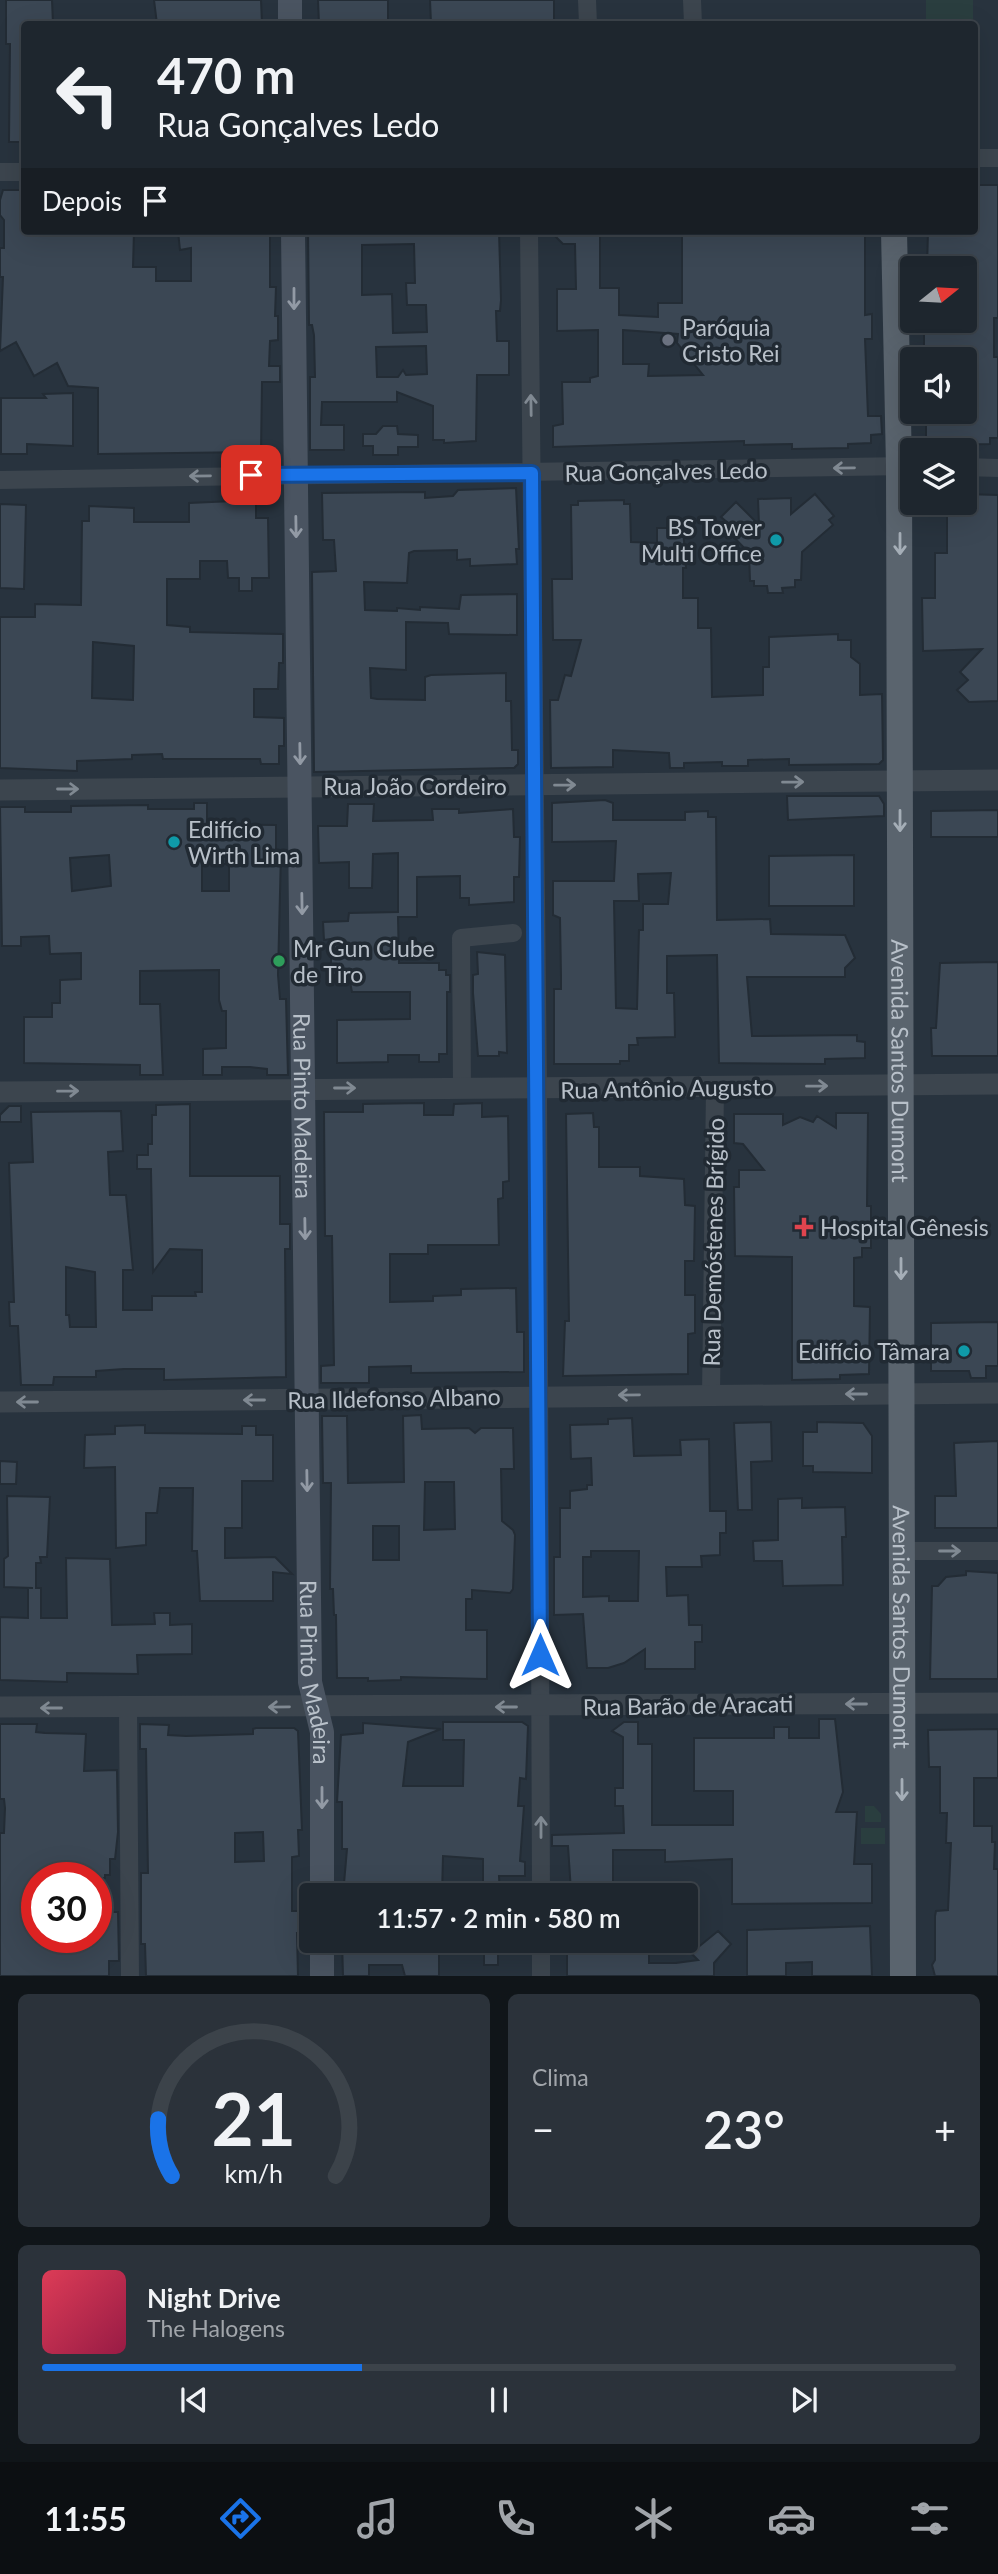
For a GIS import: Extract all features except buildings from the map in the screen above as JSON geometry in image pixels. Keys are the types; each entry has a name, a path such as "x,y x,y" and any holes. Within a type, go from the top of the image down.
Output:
{"main road":[{"path":"290,0 290,21"},
{"name":"Rua Pinto Madeira","path":"293,235 310,1682 322,1732 322,1883"},
{"name":"Avenida Santos Dumont","path":"894,235 905,438"},
{"name":"Avenida Santos Dumont","path":"903,1976 900,781 905,515"},
{"path":"322,1953 322,1976"}],"street":[{"path":"587,0 588,21"},
{"path":"692,0 693,21"},
{"path":"978,158 998,158"},
{"path":"0,172 21,172"},
{"path":"529,235 538,1089 541,1883"},
{"name":"Rua Gonçalves Ledo","path":"0,480 900,466"},
{"path":"977,467 998,468"},
{"name":"Rua João Cordeiro","path":"0,790 998,780"},
{"path":"462,1089 461,938 513,933"},
{"name":"Rua Antônio Augusto","path":"0,1092 998,1084"},
{"name":"Rua Demóstenes Brígido","path":"711,1395 715,1088"},
{"name":"Rua Ildefonso Albano","path":"0,1402 998,1393"},
{"path":"902,1551 998,1551"},
{"name":"Rua Barão de Aracati","path":"0,1707 128,1709 998,1703"},
{"path":"128,1709 130,1976"},
{"path":"541,1953 541,1976"}],"green space":[{"path":"926,0 973,0 973,21 926,21"},
{"path":"865,1806 874,1806 881,1814 881,1822 865,1822"},
{"path":"861,1828 885,1828 885,1844 861,1844"}],"place":[{"name":"Paróquia Cristo Rei","path":"668,340"},
{"name":"BS Tower Multi Office","path":"776,540"},
{"name":"Edifício Wirth Lima","path":"174,842"},
{"name":"Mr Gun Clube de Tiro","path":"279,961"},
{"name":"Hospital Gênesis","path":"804,1227"},
{"name":"Edifício Tâmara","path":"964,1351"}],"route":[{"path":"251,475 532,473 540,1655"}]}
